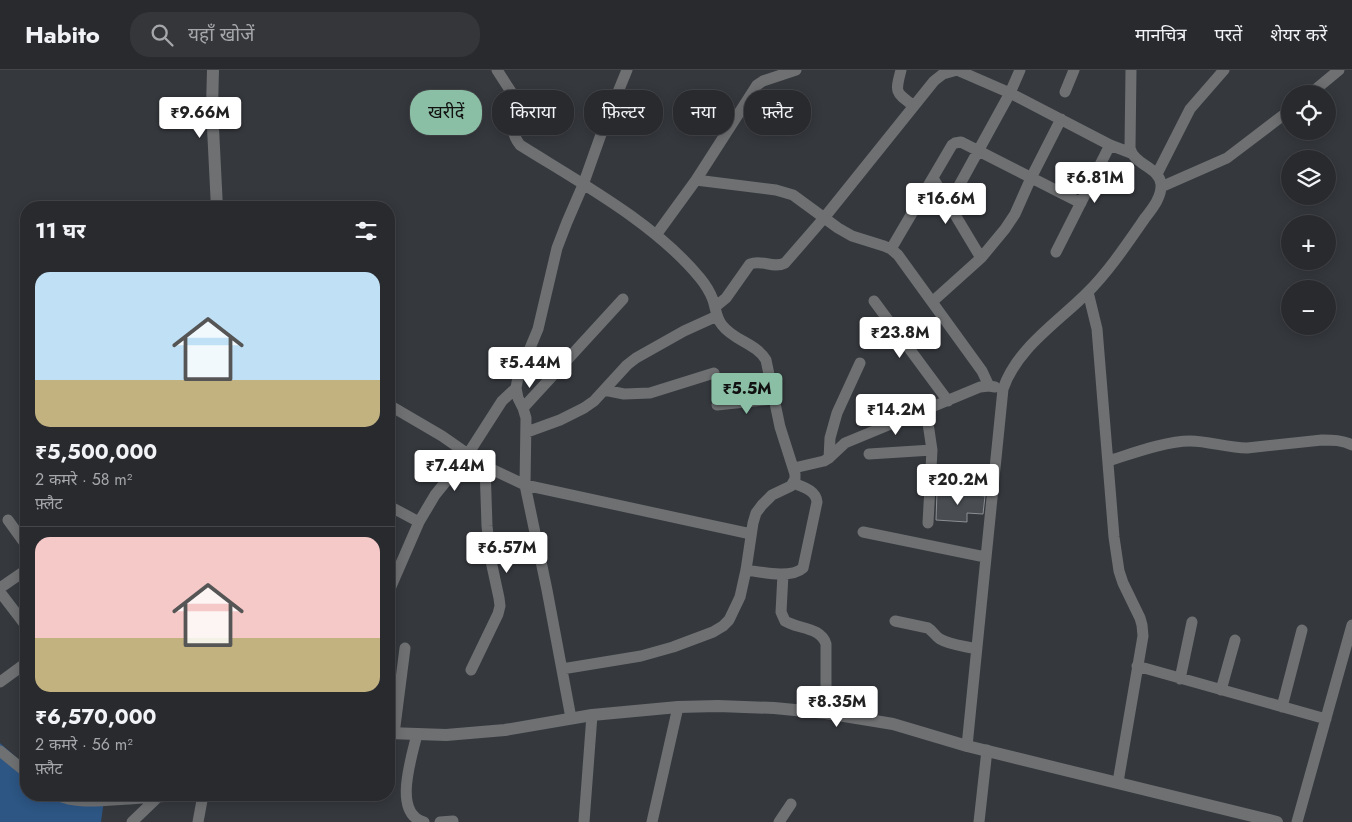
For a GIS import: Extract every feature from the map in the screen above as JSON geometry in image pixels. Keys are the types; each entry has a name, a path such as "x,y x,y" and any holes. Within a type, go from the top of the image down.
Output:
{"street":[{"path":"213,70 212,108 217,201"},
{"path":"497,70 517,101 518,107 512,130 514,138 520,145 622,210 656,235 700,277 708,289 721,325 728,332 761,353 766,360 780,427 794,468 794,483 772,495 756,513 740,598 729,620 723,626 714,632 641,656 562,669"},
{"path":"571,718 525,485 526,418 516,388 518,377 538,329 557,248 566,222 583,185 604,126 628,70"},
{"path":"656,235 696,180 763,80 796,70"},
{"path":"901,70 897,86 898,92 914,106"},
{"path":"527,432 560,420 584,408 594,401 627,365 636,358 716,311 750,264 758,262 777,266 786,263 934,81 943,74 956,70 1010,93 1110,145 1132,153"},
{"path":"949,204 1010,93 1020,70"},
{"path":"1065,92 1074,70"},
{"path":"967,746 1003,390 1012,368 1034,342 1088,292 1127,245 1156,202 1161,187 1157,174 1137,160 1130,148 1131,70"},
{"path":"1157,174 1190,109 1224,70"},
{"path":"1321,85 1339,70"},
{"path":"1161,187 1227,158 1281,117"},
{"path":"932,302 981,258 1005,229 1015,214 1061,119"},
{"path":"891,248 952,145 955,143 961,142 1081,203"},
{"path":"1056,252 1110,145"},
{"path":"933,178 981,258"},
{"path":"696,180 786,192 852,236 891,248 982,371 989,386"},
{"path":"1088,292 1096,329 1114,537 1119,571 1142,625 1143,636 1118,782"},
{"path":"524,408 623,299"},
{"path":"874,301 948,401"},
{"path":"829,458 830,438 836,413 860,363"},
{"path":"604,390 624,394 650,393 714,373"},
{"path":"794,468 824,461 845,443 980,387 989,386 1003,390"},
{"path":"395,565 435,495 468,454 502,401 516,388"},
{"path":"717,405 774,399"},
{"path":"395,409 442,436 485,466 525,485 751,534"},
{"path":"926,410 932,450 928,523"},
{"path":"1108,461 1182,441 1235,448 1322,440 1347,442 1352,445"},
{"path":"870,454 932,450"},
{"path":"471,670 500,606 486,526 485,466"},
{"path":"746,570 783,574 796,573 803,568 818,502 815,494 794,483"},
{"path":"395,509 419,522"},
{"path":"8,520 20,537"},
{"path":"863,532 985,556"},
{"path":"0,588 20,574"},
{"path":"783,574 781,612 784,621 820,634 826,644 826,713"},
{"path":"0,592 20,618"},
{"path":"895,622 928,628 944,641 976,649"},
{"path":"1180,679 1192,622"},
{"path":"1297,822 1352,625"},
{"path":"1282,707 1302,630"},
{"path":"1221,690 1234,640"},
{"path":"395,709 405,648"},
{"path":"1137,666 1326,719"},
{"path":"0,682 20,667"},
{"path":"395,733 446,736 505,730 592,715 678,707 728,706 826,713 893,724 967,746 1277,822"},
{"path":"652,822 678,707"},
{"path":"584,822 592,715"},
{"path":"417,734 406,794 408,818 424,822"},
{"path":"979,822 987,750"},
{"path":"0,751 20,767"},
{"path":"132,822 154,801"},
{"path":"198,822 202,801"},
{"path":"779,822 791,804"},
{"path":"440,822 454,821"}],"shaded area":[{"path":"0,743 20,761 20,801 104,801 101,822 0,822"}],"building":[{"path":"937,492 985,496 983,514 967,513 967,522 936,520"}]}
